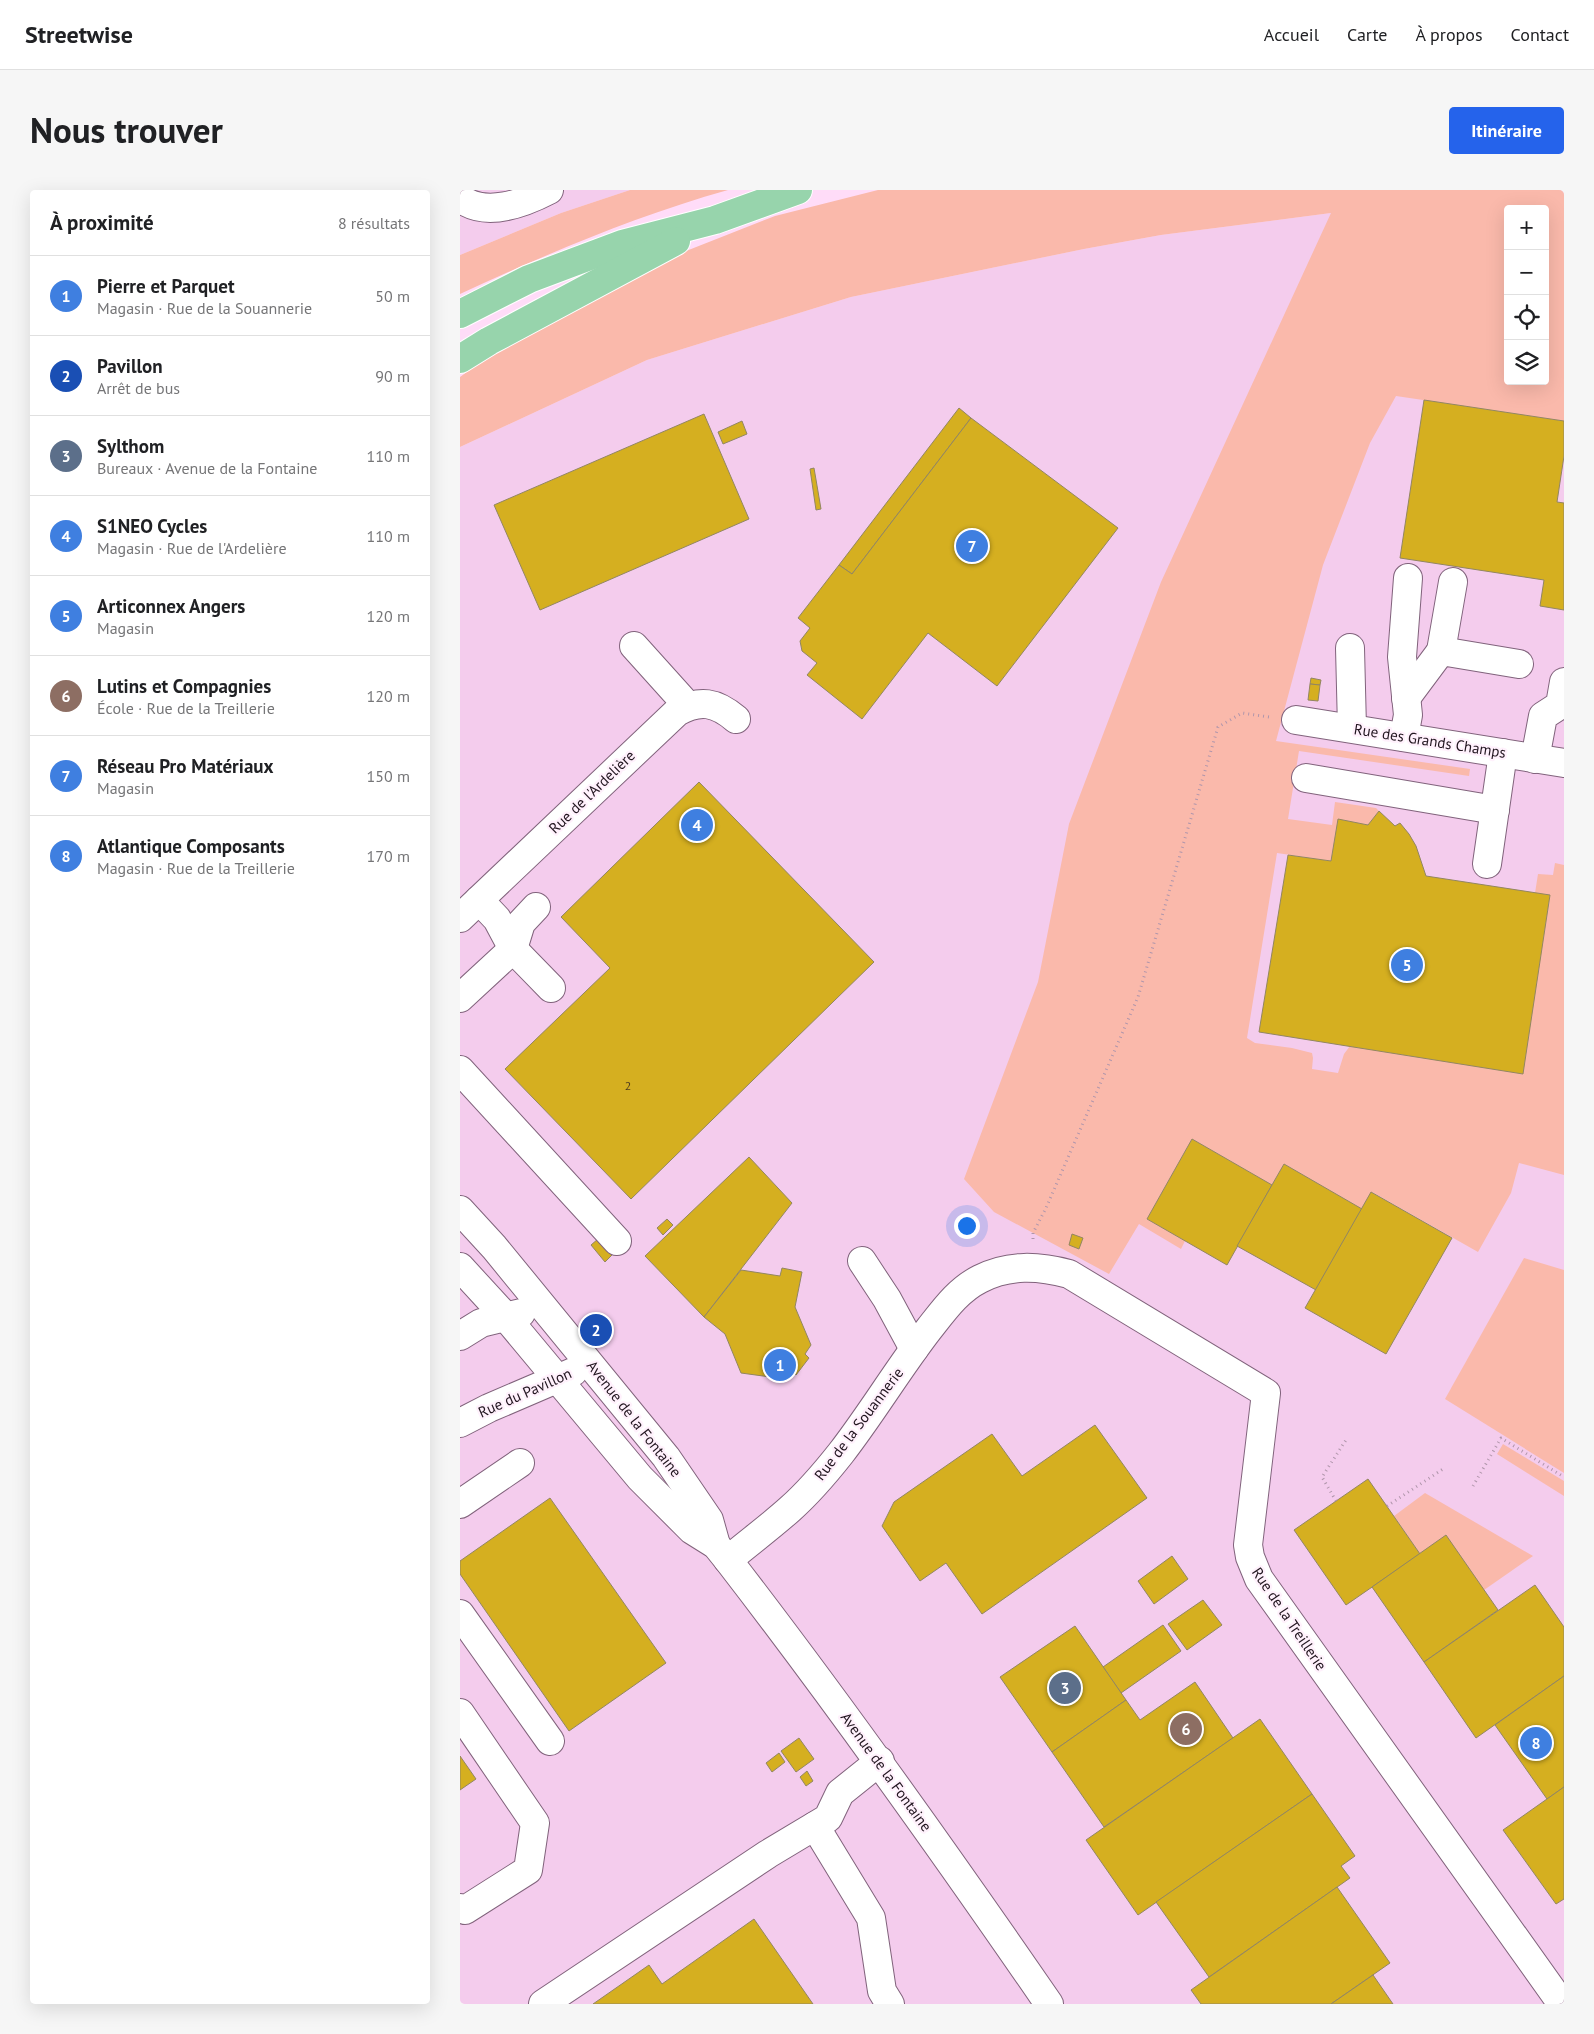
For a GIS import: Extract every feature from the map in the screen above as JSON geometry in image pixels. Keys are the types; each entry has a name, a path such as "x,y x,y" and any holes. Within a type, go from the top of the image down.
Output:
{"main road":[{"path":"460,314 529,279 622,244 715,220 798,190"},
{"path":"460,359 489,341 715,220"}],"street":[{"path":"460,198 468,204 487,208 506,206 536,197 549,190"},
{"path":"1404,737 1408,715 1402,657 1408,578"},
{"path":"1406,698 1441,652 1453,582"},
{"path":"634,646 688,706 700,703 712,705 724,709 736,720"},
{"path":"1350,648 1352,728"},
{"path":"1441,652 1519,664"},
{"path":"1536,759 1543,716 1560,705 1564,682"},
{"name":"Rue de l'Ardelière","path":"467,908 676,712 688,706"},
{"name":"Rue des Grands Champs","path":"1284,719 1352,728 1564,764"},
{"path":"1487,864 1503,753"},
{"path":"1306,778 1495,810"},
{"path":"460,998 513,949 521,923 536,907"},
{"path":"467,908 497,920 513,949 551,988"},
{"path":"460,1070 617,1241"},
{"name":"Avenue de la Fontaine","path":"460,1210 494,1247 666,1457 709,1520 722,1552 880,1761 1049,2004"},
{"path":"862,1260 887,1299 914,1349"},
{"name":"Rue de la Treillerie","path":"980,1279 1011,1268 1028,1267 1048,1268 1068,1274 1266,1393 1249,1539 1253,1569 1562,2004"},
{"name":"Avenue de la Fontaine","path":"460,1268 505,1316 640,1478 692,1530 722,1552"},
{"name":"Rue de la Souannerie","path":"722,1552 779,1519 802,1498 841,1453 914,1349 954,1299 980,1279"},
{"path":"460,1336 481,1323 505,1316 547,1312"},
{"name":"Rue du Pavillon","path":"460,1423 489,1408 591,1365"},
{"path":"460,1504 520,1463"},
{"path":"460,1614 550,1741"},
{"path":"460,1713 535,1823 528,1870 465,1910 460,1908"},
{"path":"542,2004 768,1854 828,1818 840,1793 880,1761"},
{"path":"815,1826 871,1918 882,1991 890,2004"}],"path":[{"path":"1032,1247 1033,1233 1046,1208 1138,997 1218,727 1242,713 1284,719"},
{"path":"1473,1486 1501,1438 1564,1476"},
{"path":"1336,1501 1322,1477 1346,1440"},
{"path":"1387,1506 1443,1469"}],"shaded area":[{"path":"460,190 630,190 561,213 460,255"},
{"path":"630,190 728,190 625,224 460,294 460,255 561,213"},
{"path":"878,190 1564,190 1564,421 1396,396 1370,443 1323,565 1276,741 1470,769 1469,776 1299,751 1288,819 1332,825 1335,802 1376,808 1379,811 1368,825 1338,820 1331,861 1277,853 1247,1038 1255,1043 1312,1053 1312,1069 1338,1073 1344,1054 1350,1046 1522,1073 1550,896 1535,893 1538,874 1553,875 1555,863 1564,865 1564,1175 1519,1163 1511,1193 1478,1252 1372,1192 1362,1209 1284,1164 1272,1185 1192,1139 1147,1219 1185,1241 1181,1249 1139,1224 1109,1274 994,1212 964,1179 1038,982 1069,824 1161,582 1331,213 1161,235 851,297 647,360 460,447 460,377 518,334 681,253 775,216"},
{"path":"1564,190 1564,2004 460,2004 460,447 647,360 851,297 1161,235 1331,213"},
{"path":"1524,1258 1564,1270 1564,1473 1445,1399"},
{"path":"1503,1444 1564,1481 1564,1496 1497,1454"},
{"path":"1425,1493 1533,1556 1484,1590 1420,1554 1394,1516"}],"building":[{"path":"1424,400 1564,421 1564,456 1557,502 1564,503 1564,610 1540,606 1544,580 1400,558"},
{"path":"959,408 971,418 852,574 839,565"},
{"path":"704,414 749,519 540,610 494,505"},
{"path":"971,418 1118,528 997,686 928,633 862,719 807,675 817,663 802,651 800,641 810,628 798,618 839,565 852,574"},
{"path":"742,421 747,434 723,444 718,432"},
{"path":"814,468 821,509 816,510 810,469"},
{"path":"1311,678 1321,680 1320,685 1310,684"},
{"path":"1310,684 1320,685 1318,701 1308,700"},
{"path":"699,782 874,962 631,1199 505,1069 610,968 561,917"},
{"path":"1379,811 1395,826 1400,823 1409,834 1416,846 1426,876 1550,895 1523,1074 1259,1032 1288,855 1331,861 1338,819 1368,825"},
{"path":"1192,1139 1272,1185 1227,1265 1147,1219"},
{"path":"749,1157 792,1203 704,1317 645,1256"},
{"path":"1284,1164 1362,1209 1316,1290 1237,1246"},
{"path":"1371,1192 1452,1238 1386,1354 1305,1308"},
{"path":"667,1219 673,1225 663,1235 657,1228"},
{"path":"1072,1234 1083,1238 1079,1249 1069,1245"},
{"path":"598,1239 612,1255 605,1262 591,1245"},
{"path":"782,1268 802,1272 795,1307 811,1345 805,1354 809,1358 796,1375 791,1371 785,1379 741,1373 725,1334 704,1317 741,1270 780,1276"},
{"path":"594,1322 603,1333 598,1337 589,1326"},
{"path":"1095,1425 1147,1498 982,1614 946,1563 920,1581 882,1526 894,1502 992,1434 1022,1476"},
{"path":"1368,1479 1420,1554 1346,1605 1294,1530"},
{"path":"550,1498 666,1663 569,1731 460,1574 460,1561"},
{"path":"1446,1535 1498,1610 1424,1662 1372,1587"},
{"path":"1172,1556 1188,1579 1154,1604 1138,1581"},
{"path":"1535,1585 1564,1627 1564,1676 1476,1738 1424,1662"},
{"path":"1203,1600 1222,1625 1187,1650 1168,1624"},
{"path":"1163,1625 1181,1651 1121,1693 1103,1667"},
{"path":"1075,1626 1126,1700 1052,1752 1000,1677"},
{"path":"1564,1676 1564,1787 1547,1799 1495,1725"},
{"path":"1195,1682 1233,1738 1104,1827 1052,1752 1126,1700 1140,1720"},
{"path":"1260,1719 1312,1794 1138,1915 1086,1840"},
{"path":"799,1738 814,1759 796,1772 781,1751"},
{"path":"779,1753 785,1762 772,1772 766,1763"},
{"path":"460,1756 476,1779 460,1790"},
{"path":"807,1771 813,1781 806,1786 800,1777"},
{"path":"1564,1787 1564,1899 1556,1904 1503,1830"},
{"path":"1312,1794 1355,1856 1341,1866 1350,1878 1209,1977 1156,1902"},
{"path":"1337,1887 1390,1963 1331,2004 1201,2004 1191,1990"},
{"path":"754,1919 813,2004 593,2004 649,1965 662,1984"},
{"path":"1373,1975 1393,2004 1331,2004"}],"place":[{"name":"Réseau Pro Matériaux","path":"972,546"},
{"name":"S1NEO Cycles","path":"697,825"},
{"name":"Articonnex Angers","path":"1407,965"},
{"name":"Pavillon","path":"596,1330"},
{"name":"Pierre et Parquet","path":"780,1365"},
{"name":"Sylthom","path":"1065,1688"},
{"name":"Lutins et Compagnies","path":"1186,1729"},
{"name":"Atlantique Composants","path":"1536,1743"}]}
